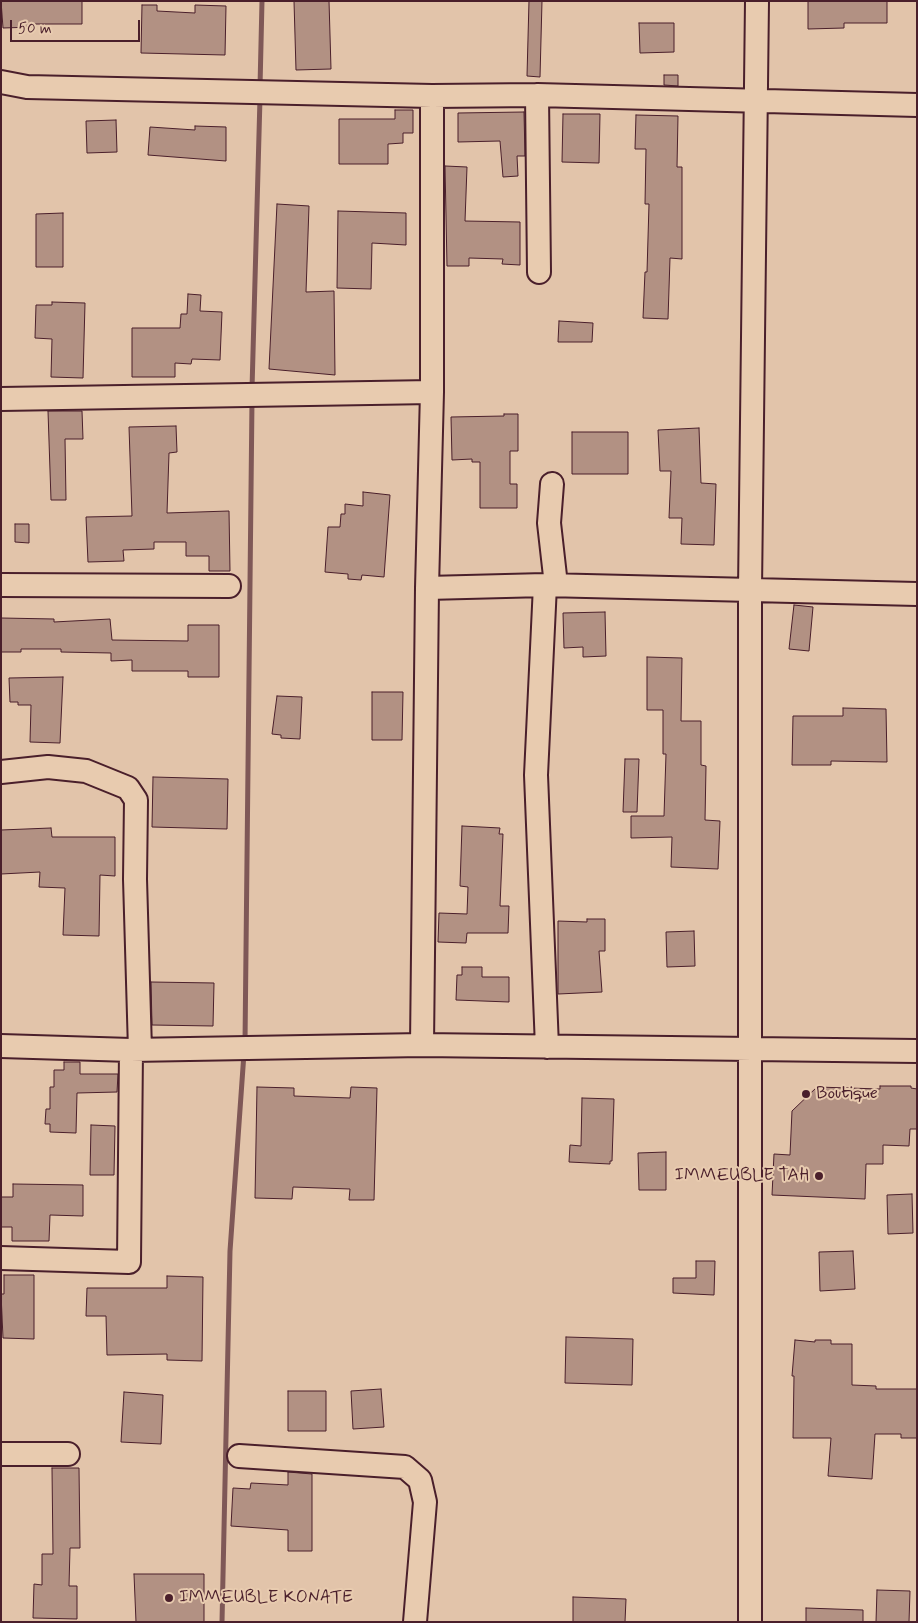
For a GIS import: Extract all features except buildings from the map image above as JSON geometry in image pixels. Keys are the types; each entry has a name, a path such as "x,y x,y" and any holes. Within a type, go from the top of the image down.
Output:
{"street":[{"path":"750,1622 750,589 757,1"},
{"path":"1,82 27,87 432,96 537,95 755,103 917,105"},
{"path":"537,95 539,272"},
{"path":"422,1046 427,588 432,392 432,96"},
{"path":"1,399 432,392"},
{"path":"548,1047 536,775 551,585 550,523 552,484"},
{"path":"1,585 230,586"},
{"path":"427,588 551,585 917,594"},
{"path":"1,772 48,767 86,771 128,788 136,800 135,1050 129,1262 1,1258"},
{"path":"1,1046 135,1050 422,1046 917,1051"},
{"path":"1,1454 68,1454"},
{"path":"239,1456 405,1468 420,1480 425,1502 415,1622"}],"waterway":[{"path":"260,87 262,1"},
{"path":"252,389 260,98"},
{"path":"245,1042 252,400"},
{"path":"222,1622 230,1251 244,1053"}],"place":[{"name":"Boutique","path":"806,1094"},
{"name":"IMMEUBLE TAH","path":"819,1176"},
{"name":"IMMEUBLE KONATE","path":"169,1598"}]}
